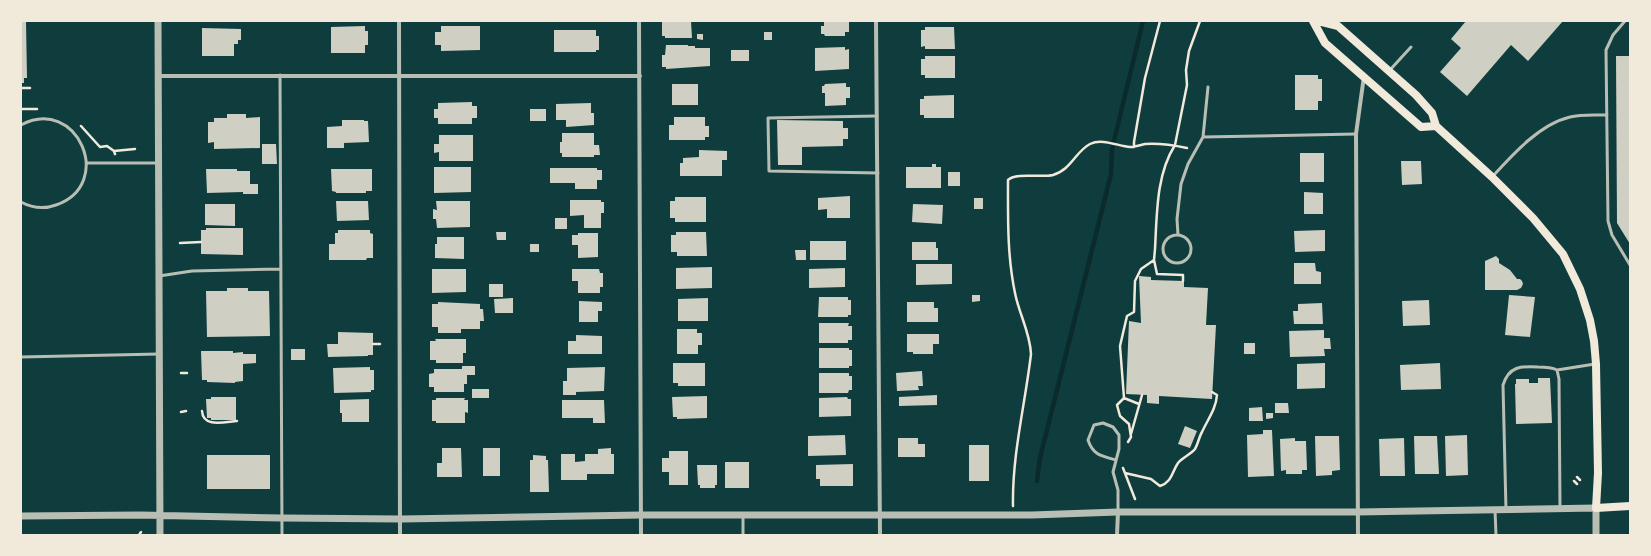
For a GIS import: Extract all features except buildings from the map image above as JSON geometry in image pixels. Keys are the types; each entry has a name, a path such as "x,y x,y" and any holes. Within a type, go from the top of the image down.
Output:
{"main road":[{"path":"1314,21 1325,43 1421,127 1436,126"},
{"path":"1318,21 1338,26 1416,95 1432,113 1436,126 1492,177 1547,233 1566,259 1580,289 1590,320 1596,364 1598,473 1596,508 1630,506"}],"street":[{"path":"158,21 160,535"},
{"path":"399,21 400,535"},
{"path":"639,21 641,535"},
{"path":"876,21 880,535"},
{"path":"158,76 640,76"},
{"path":"1358,535 1356,134 1364,76"},
{"path":"21,516 160,515 400,519 641,515 1013,515 1118,512 1358,512 1596,508 1596,535"},
{"path":"1117,535 1118,512"}],"lane":[{"path":"1625,21 1613,35 1606,50 1608,222 1612,235 1630,265"},
{"path":"1389,71 1411,47"},
{"path":"280,76 282,535"},
{"path":"1178,234 1177,219 1181,184 1188,164 1203,137 1208,87"},
{"path":"1492,177 1509,158 1541,130 1571,116 1607,115"},
{"path":"877,116 768,118 769,170 878,173"},
{"path":"21,125 38,119 50,119 60,122 77,135 82,144 87,163 82,184 70,198 62,203 43,207 34,207 21,202"},
{"path":"1203,137 1356,134"},
{"path":"87,163 159,163"},
{"path":"1178,234 1186,238 1190,245 1190,255 1185,261 1178,264 1170,262 1163,256 1164,242 1170,236 1178,234"},
{"path":"159,276 192,271 281,269"},
{"path":"21,358 160,354"},
{"path":"1506,510 1503,385 1505,378 1514,369 1523,366 1551,368 1557,370 1596,364"},
{"path":"1557,370 1559,379 1560,508"},
{"path":"1116,460 1099,456 1091,448 1088,440 1094,425 1103,423 1113,426 1119,435 1119,449 1113,472 1118,490 1118,512"},
{"path":"1495,510 1496,535"},
{"path":"743,515 744,535"}],"path":[{"path":"1134,146 1146,78 1160,21"},
{"path":"1183,281 1183,275 1157,274 1154,260 1162,177 1170,153 1175,145 1187,84 1186,70 1189,51 1200,21"},
{"path":"21,88 30,88"},
{"path":"21,110 38,109"},
{"path":"80,125 100,147 107,146 115,152 135,149"},
{"path":"1013,515 1015,453 1031,354 1030,340 1015,294 1010,260 1008,236 1008,180 1015,176 1049,175 1058,173 1091,143 1109,143 1122,146 1144,144 1175,145 1196,150"},
{"path":"180,243 202,242"},
{"path":"1130,437 1129,424 1120,416 1117,405 1124,398 1120,346 1127,316 1134,312 1135,281 1141,268 1154,260"},
{"path":"373,344 380,344"},
{"path":"180,374 187,373"},
{"path":"1125,473 1151,479 1160,486 1166,484 1171,478 1177,465 1195,448 1216,404 1217,395 1212,392"},
{"path":"1128,444 1142,395"},
{"path":"1124,398 1139,404"},
{"path":"180,412 186,411"},
{"path":"202,411 204,419 210,422 237,421"},
{"path":"1122,461 1135,499"},
{"path":"1577,477 1580,480"}],"waterway":[{"path":"1037,481 1040,458 1111,174 1112,149 1143,21"}]}
